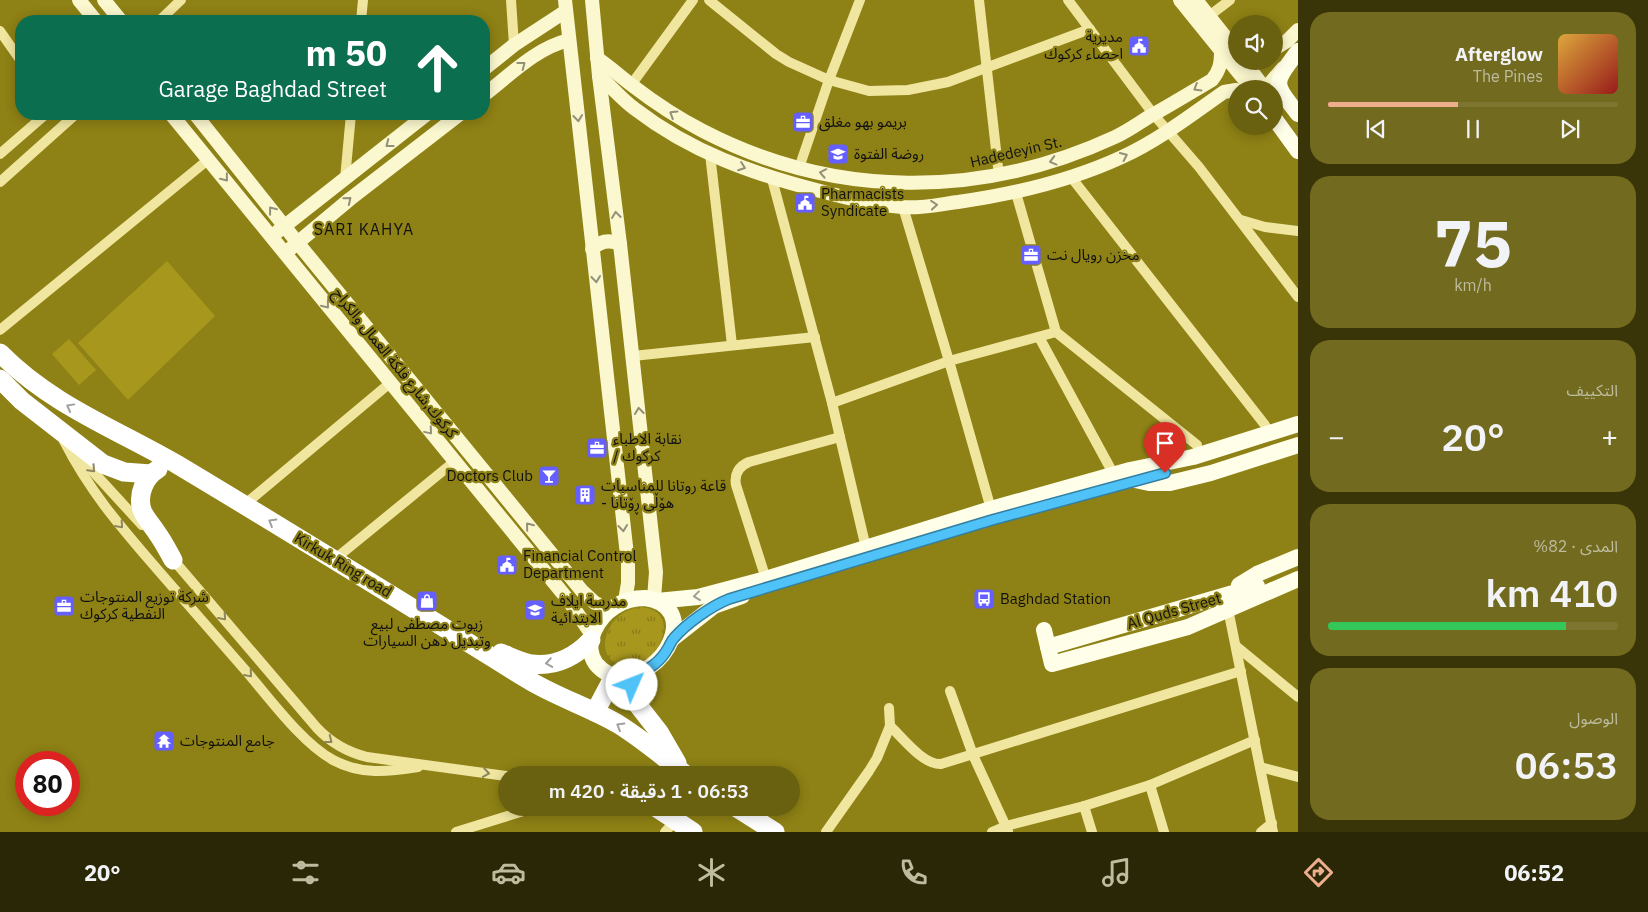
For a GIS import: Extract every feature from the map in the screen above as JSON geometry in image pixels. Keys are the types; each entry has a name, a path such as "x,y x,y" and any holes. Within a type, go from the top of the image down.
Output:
{"highway":[{"name":"Kirkuk Ring road","path":"0,353 29,380 61,402 171,461 542,688 595,712 629,731 675,766"},
{"path":"0,379 22,401 97,460 110,468 132,473 151,474"},
{"path":"171,461 151,474 141,491 140,504 145,516 158,533 173,560"},
{"path":"478,648 499,652 530,664 541,664 558,662 574,655 592,638"},
{"path":"634,675 632,690 634,700 659,732 679,766"},
{"path":"595,712 614,676"},
{"path":"750,816 775,832"},
{"path":"670,826 693,832"}],"main road":[{"path":"1298,50 1280,75 1278,82 1281,92 1298,114"},
{"path":"1283,114 1298,135"},
{"path":"1283,131 1298,152"},
{"path":"1132,475 1150,461 1298,415"},
{"path":"672,639 707,611 729,599 1298,424"},
{"path":"656,600 668,609 673,618 674,629 672,639 665,653 649,668 634,675 614,676 600,668 594,660 591,651 592,638 599,621 618,605 640,598 656,600 698,597 766,579 990,509 1114,475 1132,475 1196,466 1298,435"},
{"path":"1132,475 1149,483 1170,483 1211,473 1298,446"},
{"path":"1227,603 1249,579 1298,557"},
{"name":"Al Quds Street","path":"1227,603 1048,647 1052,664 1173,632 1196,624 1254,587 1298,569"},
{"path":"1227,603 1298,579"},
{"path":"1227,603 1266,602 1298,590"},
{"path":"1044,630 1048,647"}],"street":[{"path":"79,0 91,15"},
{"path":"104,0 116,15"},
{"path":"165,15 181,0"},
{"path":"362,15 363,0"},
{"path":"511,0 514,45"},
{"path":"592,0 599,76 633,356 656,572 656,600"},
{"path":"631,84 693,0"},
{"path":"708,0 776,54 803,70 860,89 895,91 948,82 1090,29"},
{"path":"799,168 829,80 860,0"},
{"path":"979,0 999,176"},
{"path":"1068,0 1154,115 1190,154 1298,297"},
{"path":"1180,0 1228,45"},
{"path":"1196,0 1215,8 1228,40"},
{"path":"1215,8 1230,0"},
{"path":"490,64 566,6"},
{"path":"566,6 628,574 618,605"},
{"path":"1283,44 1298,30"},
{"path":"0,31 15,52"},
{"path":"490,90 552,45 569,40"},
{"path":"1273,80 1298,50"},
{"name":"Hadedeyin St.","path":"597,58 663,108 702,131 742,149 799,168 856,180 929,183 999,176 1066,158 1116,137 1212,80 1228,53"},
{"path":"599,76 633,108 672,134 710,154 772,179 852,199 903,207 944,204 1016,193 1071,177 1122,157 1168,131 1224,92 1228,91"},
{"path":"0,154 39,120"},
{"path":"0,182 69,120"},
{"name":"كركوك,شارع فلكة العمال والكراج","path":"176,120 569,601 592,638"},
{"name":"كركوك,شارع فلكة العمال والكراج","path":"200,120 582,592 594,603 618,605"},
{"path":"345,179 350,120"},
{"path":"272,237 419,120"},
{"path":"285,254 297,242 452,120"},
{"path":"710,154 732,345"},
{"path":"0,330 209,159"},
{"path":"1071,177 1265,425"},
{"path":"772,179 832,402 866,548"},
{"path":"852,199 856,180"},
{"path":"1016,193 1056,332 1196,446"},
{"path":"903,207 990,509"},
{"path":"1240,220 1265,227 1298,231"},
{"path":"592,249 605,241 613,241 620,244"},
{"path":"832,402 949,362 1056,332"},
{"path":"633,356 814,337"},
{"path":"1039,337 1114,475"},
{"path":"244,505 390,383"},
{"path":"0,396 22,401"},
{"path":"47,420 173,560 330,741 347,751 357,754 498,775"},
{"path":"766,579 737,490 735,480 738,471 749,462 840,437"},
{"path":"64,441 85,480 111,515 210,631 313,746 335,761 360,770 386,772 427,765"},
{"path":"335,560 455,461"},
{"path":"1227,603 1273,828 1261,832"},
{"path":"1236,646 1298,697"},
{"path":"890,726 924,759 931,763 941,764 1241,671"},
{"path":"950,691 973,755 1007,829"},
{"path":"826,832 877,758 890,726 889,708"},
{"path":"992,832 1150,785 1255,740"},
{"path":"1260,767 1298,777"},
{"path":"1150,785 1164,832"},
{"path":"1084,806 1092,832"},
{"path":"456,832 507,816"}],"green space":[{"path":"167,261 215,316 128,400 78,343"},
{"path":"69,339 96,370 79,385 52,354"},
{"path":"638,607 654,610 662,619 664,630 660,642 653,653 642,662 629,666 616,663 607,654 605,649 608,631 620,615"}],"place":[{"name":"مديرية احصاء كركوك","path":"1139,46"},
{"name":"بريمو بهو مغلق","path":"803,122"},
{"name":"روضة الفتوة","path":"838,154"},
{"name":"Pharmacists Syndicate","path":"805,203"},
{"name":"مخزن رويال نت","path":"1031,255"},
{"name":"نقابة الاطباء / كركوك","path":"597,448"},
{"name":"Doctors Club","path":"549,476"},
{"name":"قاعة روتانا للمناسبات - هۆڵی ڕۆتانا","path":"585,495"},
{"name":"Financial Control Department","path":"507,565"},
{"name":"Baghdad Station","path":"984,599"},
{"name":"زيوت مصطفى لبيع وتبديل دهن السيارات","path":"427,601"},
{"name":"شركة توزيع المنتوجات النفطية كركوك","path":"64,606"},
{"name":"مدرسة ايلاف الابتدائية","path":"535,610"},
{"name":"جامع المنتوجات","path":"164,741"}],"district":[{"name":"SARI KAHYA","path":"364,229"}],"route":[{"path":"632,685 634,675 649,668 658,661 665,653 672,639 721,602 992,520 1165,473"}]}
